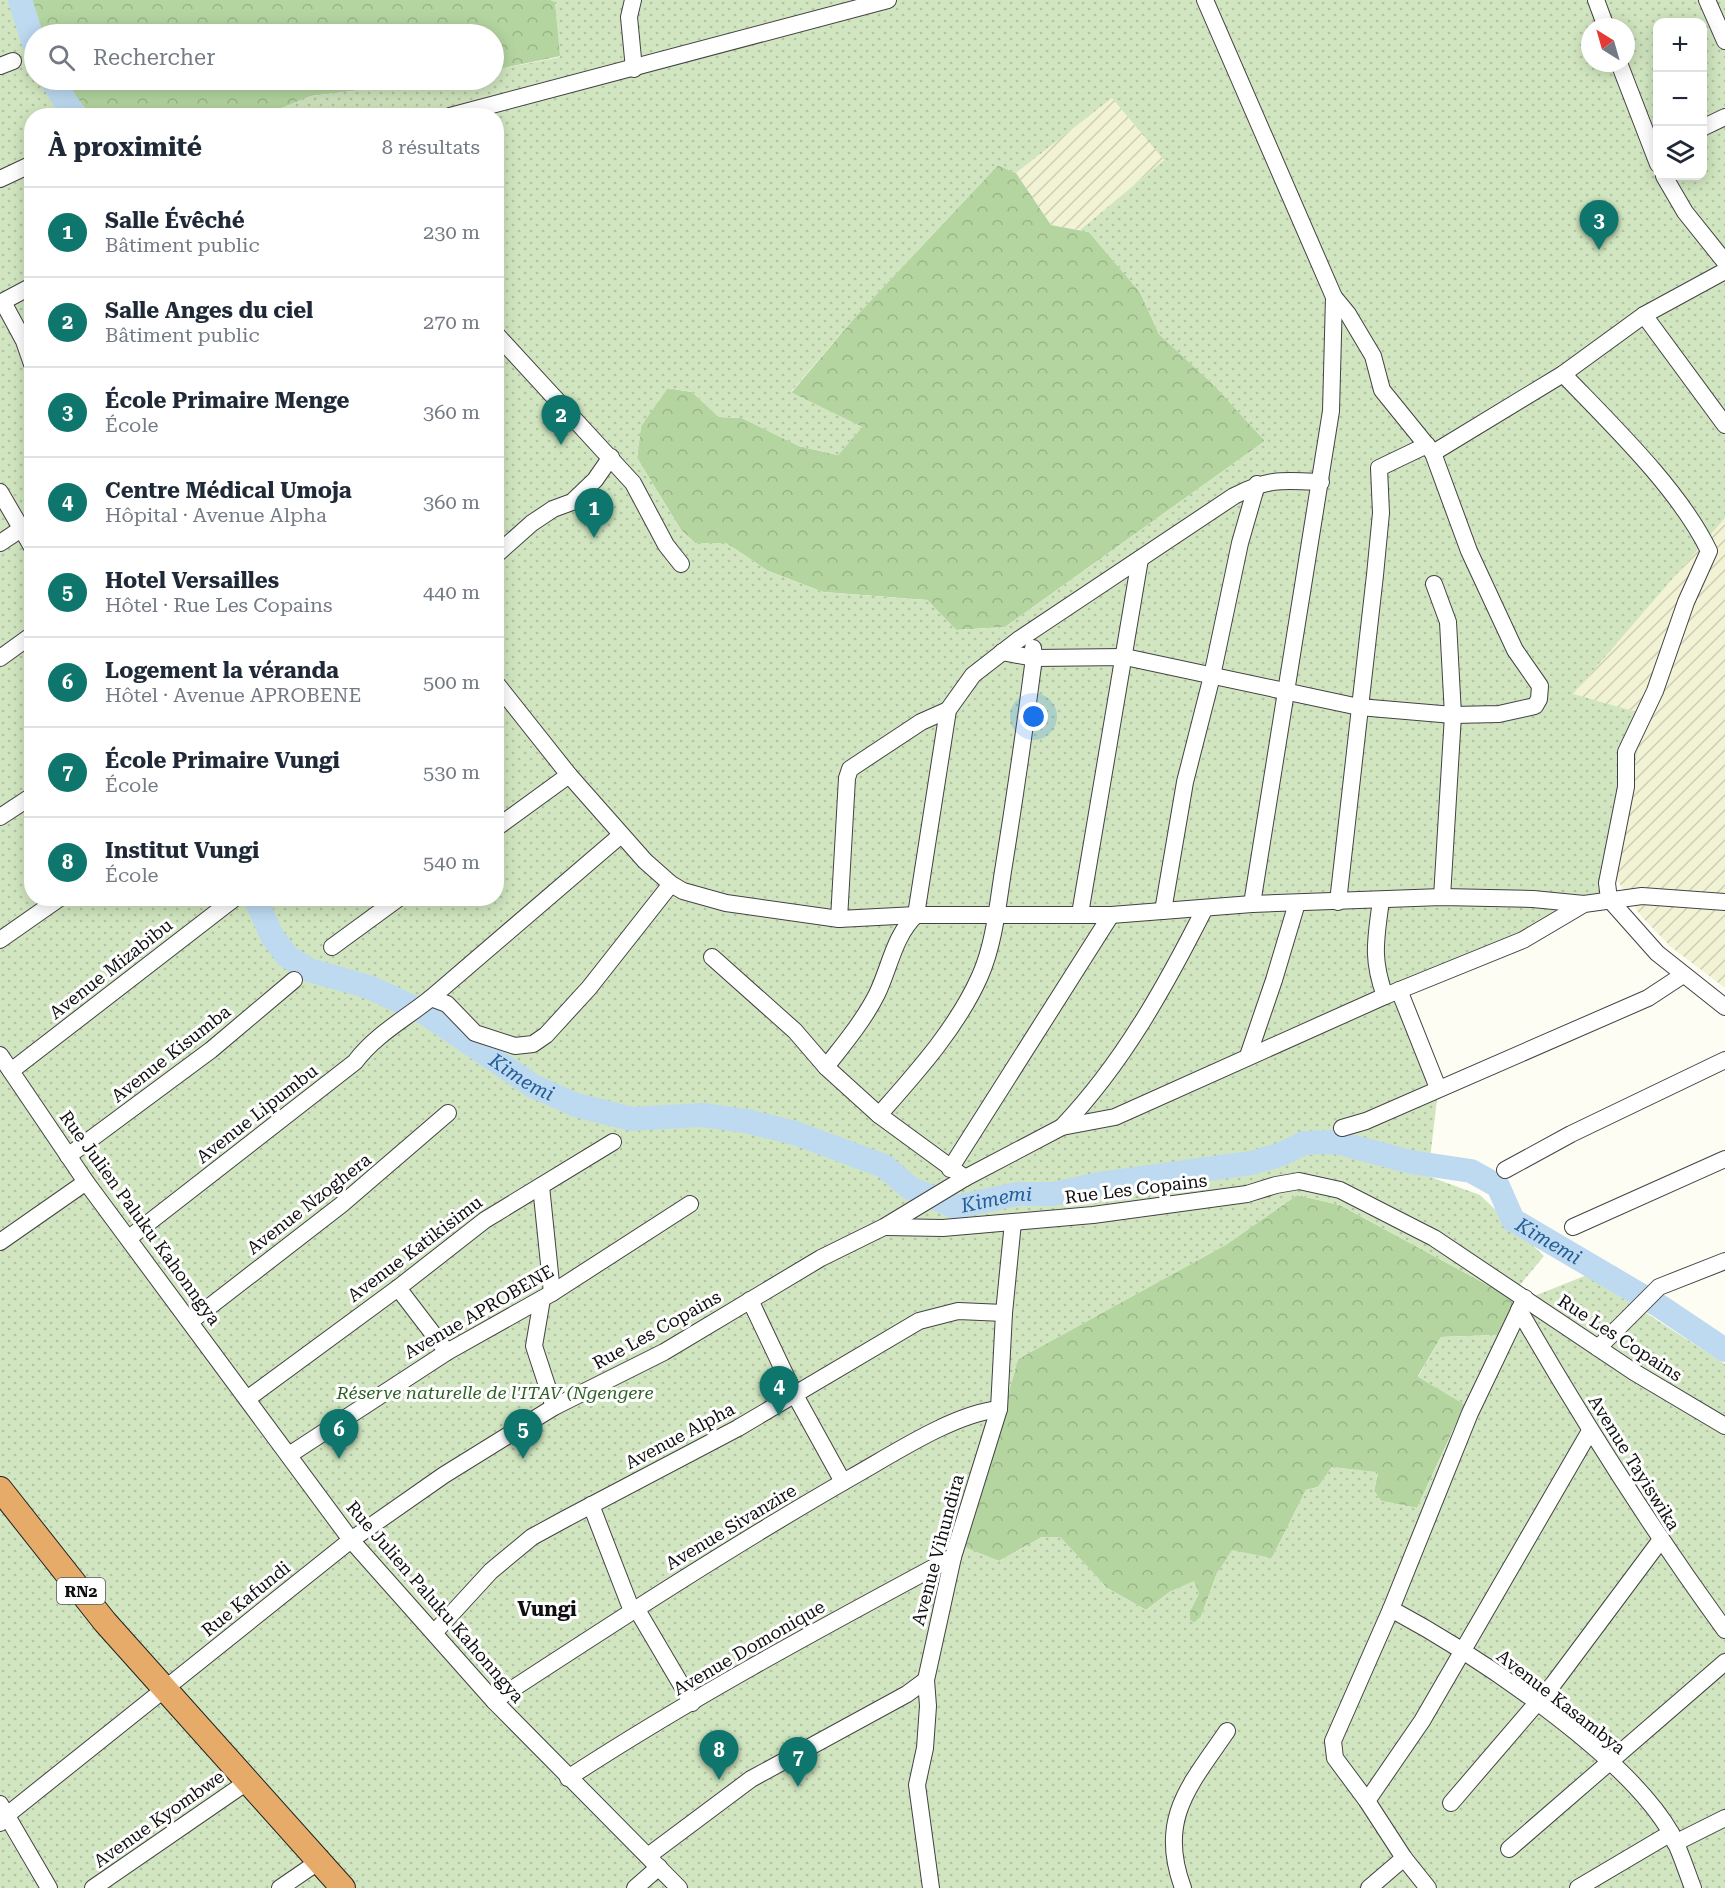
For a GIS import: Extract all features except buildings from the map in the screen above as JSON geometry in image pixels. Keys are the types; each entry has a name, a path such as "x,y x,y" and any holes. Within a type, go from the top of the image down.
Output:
{"highway":[{"name":"RN2","path":"0,1489 105,1622 343,1888"}],"street":[{"path":"633,0 629,17 634,69"},
{"path":"481,108 888,0"},
{"path":"1002,652 1034,658 1125,657 1359,707 1454,715 1499,714 1535,706 1539,699 1540,686 1515,650 1479,572 1430,449 1382,390 1373,356 1348,314 1334,297 1205,0"},
{"path":"1596,0 1603,18"},
{"path":"1707,0 1725,41"},
{"path":"1623,72 1653,150"},
{"path":"1706,126 1725,117"},
{"path":"0,179 24,168"},
{"path":"1666,180 1685,212 1725,262"},
{"path":"1338,902 1377,554 1380,513 1379,468 1430,449 1563,374 1644,315 1725,271"},
{"path":"24,291 2,303 24,341"},
{"path":"1252,904 1331,411 1334,297"},
{"path":"1644,315 1725,425"},
{"path":"504,348 611,457 633,483 663,539 681,564"},
{"path":"1563,374 1652,472 1700,531 1709,551 1686,602 1655,691 1626,752 1626,787 1607,883 1609,899 1657,953 1725,1007"},
{"path":"504,545 553,509 572,502 595,480 611,457"},
{"path":"826,1067 877,994 903,927 916,915 948,710 973,675 1031,631 1234,496 1257,484 1276,479 1321,482"},
{"path":"1163,911 1185,782 1212,676 1240,543 1257,484"},
{"path":"0,492 24,534"},
{"path":"0,543 21,529"},
{"path":"1080,914 1140,559"},
{"path":"1434,585 1448,622 1454,715 1442,897"},
{"path":"879,1115 922,1065 973,991 986,962 1034,658 1031,631"},
{"path":"0,658 24,641"},
{"path":"504,693 569,775 621,835 671,884 700,897 726,903 839,919 916,915 1111,915 1252,904 1442,897 1533,898 1584,904 1642,896 1725,902"},
{"path":"504,704 510,700"},
{"path":"839,919 847,778 850,769 921,722 948,710"},
{"path":"504,822 569,775"},
{"path":"0,817 24,801"},
{"name":"Avenue Lipumbu","path":"129,1238 355,1062 365,1049 394,1024 405,1019 621,835"},
{"path":"430,998 447,1004 475,1034 515,1046 533,1044 546,1035 589,988 671,884"},
{"path":"1381,900 1374,953 1377,975 1392,993 1438,1088"},
{"path":"1248,1056 1275,980 1297,903"},
{"path":"884,1227 965,1178 1062,1127 1115,1117 1392,993 1523,940 1584,904"},
{"path":"0,940 49,906"},
{"name":"Avenue Mizabibu","path":"10,1071 225,906"},
{"path":"332,947 388,906"},
{"path":"1062,1127 1092,1096 1118,1060 1168,982 1205,908"},
{"path":"950,1168 1111,915"},
{"path":"712,957 795,1031 826,1067 879,1115 965,1178"},
{"path":"1342,1128 1366,1121 1648,999 1683,975"},
{"name":"Avenue Kisumba","path":"68,1156 212,1050 294,980"},
{"name":"Rue Julien Paluku Kahonngya","path":"0,1055 86,1182 351,1540 494,1701 679,1888"},
{"path":"1505,1170 1571,1134 1725,1060"},
{"name":"Avenue Nzoghera","path":"191,1321 341,1205 448,1113"},
{"name":"Avenue Katikisimu","path":"247,1399 513,1200 541,1186 613,1142"},
{"path":"1573,1227 1725,1159"},
{"name":"Rue Les Copains","path":"351,1540 444,1475 554,1407 664,1352 821,1258 884,1227 943,1228 1094,1215 1247,1194 1299,1181 1340,1190 1434,1238 1522,1304 1725,1426"},
{"path":"0,1242 86,1182"},
{"path":"541,1186 547,1296 534,1346 554,1407"},
{"name":"Avenue APROBENE","path":"289,1455 447,1352 547,1296 690,1204"},
{"name":"Avenue Vihundira","path":"931,1888 917,1785 925,1748 928,1706 926,1680 953,1557 999,1409 1004,1313 1013,1222"},
{"path":"1598,1348 1659,1287 1725,1262"},
{"path":"398,1288 447,1352"},
{"path":"750,1300 795,1395 843,1482"},
{"path":"1428,1888 1404,1858 1367,1801 1335,1758 1333,1741 1391,1609 1470,1413 1522,1304"},
{"name":"Avenue Tayiswika","path":"1522,1304 1590,1431 1660,1541 1725,1630"},
{"name":"Avenue Alpha","path":"434,1633 491,1571 532,1537 795,1395 919,1321 958,1311 1004,1313"},
{"name":"Avenue Sivanzire","path":"494,1701 702,1565 843,1482 962,1419 982,1411 999,1409"},
{"path":"1367,1801 1422,1721 1590,1431"},
{"path":"591,1505 634,1610 692,1703"},
{"name":"Rue Kafundi","path":"2,1814 165,1690 351,1540"},
{"path":"1451,1803 1537,1704 1660,1541"},
{"name":"Avenue Domonique","path":"568,1778 622,1743 810,1635 953,1557"},
{"name":"Avenue Kasambya","path":"1391,1609 1461,1651 1537,1704 1610,1762 1673,1838 1693,1888"},
{"path":"1509,1849 1725,1662"},
{"path":"635,1888 654,1861 751,1779 907,1694 926,1680"},
{"path":"1183,1888 1174,1847 1177,1808 1227,1731"},
{"name":"Avenue Kyombwe","path":"93,1888 247,1782"},
{"path":"2,1814 50,1888"},
{"path":"1578,1888 1673,1838 1725,1818"},
{"path":"1369,1888 1404,1858"},
{"path":"280,1888 318,1862"}],"green space":[{"name":"Réserve naturelle de l'ITAV (Ngengere","path":"0,0 31,0 38,24 24,24 24,90 71,90 85,108 24,108 24,906 504,906 504,108 281,108 311,96 361,90 504,90 504,68 560,57 555,2 551,0 1725,0 1725,518 1573,694 1644,714 1615,877 1600,893 1516,935 1392,984 1438,1091 1428,1176 1480,1195 1544,1256 1510,1297 1340,1205 1297,1195 1227,1244 1018,1359 965,1547 999,1561 1042,1537 1060,1537 1107,1588 1146,1610 1171,1591 1194,1581 1199,1593 1190,1611 1190,1620 1194,1623 1201,1617 1217,1573 1232,1550 1272,1558 1306,1490 1318,1487 1332,1467 1378,1472 1374,1491 1381,1501 1417,1508 1465,1405 1418,1377 1441,1337 1497,1335 1519,1302 1587,1275 1725,1364 1725,1888 0,1888","holes":["1112,98 1164,160 1080,230 1089,232 1140,292 1159,334 1214,385 1265,441 1005,627 956,630 927,600 823,592 768,571 726,543 695,543 681,530 637,458 641,426 668,388 692,392 719,417 742,418 799,446 838,455 862,427 791,392 856,316 998,165 1016,173"]},
{"path":"31,0 551,0 555,2 561,56 504,68 504,24 38,24"},
{"path":"71,90 361,90 311,96 282,108 85,108"},
{"path":"1112,97 1164,160 1080,230 1051,225 1016,173"},
{"path":"998,165 1016,173 1051,225 1089,232 1140,292 1159,334 1214,385 1265,441 1005,627 956,630 927,600 823,592 768,571 726,543 695,543 681,530 637,458 641,426 667,388 692,392 719,417 742,418 799,446 838,455 862,427 791,393 856,316"},
{"path":"1725,518 1725,988 1671,947 1641,916 1615,877 1573,694"},
{"path":"1297,1195 1340,1205 1519,1302 1497,1335 1441,1337 1418,1376 1465,1404 1417,1508 1381,1501 1374,1491 1378,1473 1332,1467 1318,1487 1306,1490 1272,1558 1217,1573 1201,1617 1194,1623 1190,1620 1190,1611 1199,1593 1171,1591 1146,1610 1107,1588 1060,1537 1042,1537 999,1561 965,1548 1018,1359 1227,1244"}],"waterway":[{"name":"Kimemi","path":"20,0 28,24"},
{"name":"Kimemi","path":"58,90 70,108"},
{"name":"Kimemi","path":"259,906 272,936 287,956 309,970 369,987 425,1013 533,1086 576,1105 632,1119 702,1115 746,1121 795,1133 884,1166 910,1188 956,1207 1017,1194 1053,1194 1099,1184 1251,1163 1282,1154 1304,1143 1335,1142 1411,1162 1471,1171 1498,1186 1513,1220 1661,1307 1725,1350"}],"place":[{"name":"École Primaire Menge","path":"1599,250"},
{"name":"Salle Anges du ciel","path":"561,445"},
{"name":"Salle Évêché","path":"594,538"},
{"name":"Centre Médical Umoja","path":"779,1416"},
{"name":"Logement la véranda","path":"339,1459"},
{"name":"Hotel Versailles","path":"523,1459"},
{"name":"Institut Vungi","path":"719,1780"},
{"name":"École Primaire Vungi","path":"798,1787"}],"district":[{"name":"Vungi","path":"547,1609"}]}
